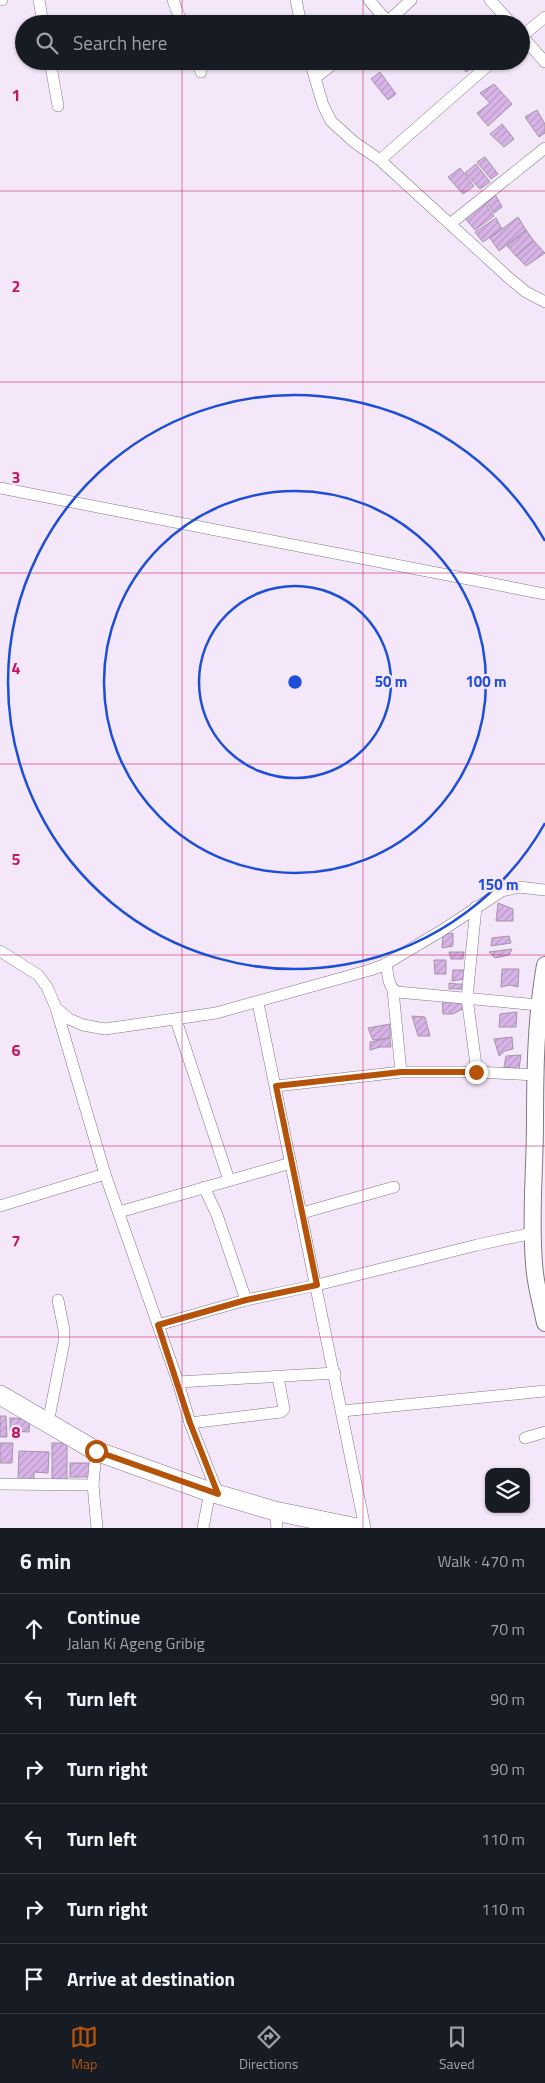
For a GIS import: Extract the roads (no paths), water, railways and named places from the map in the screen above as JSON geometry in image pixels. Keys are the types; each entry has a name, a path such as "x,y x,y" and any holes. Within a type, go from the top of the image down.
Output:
{"main road":[{"path":"544,973 539,1005 535,1075 540,1137 533,1233 538,1297 545,1324"},
{"path":"0,1395 96,1451 214,1493 276,1519 357,1528"}],"street":[{"path":"39,0 42,15"},
{"path":"173,0 179,15"},
{"path":"296,0 299,15"},
{"path":"369,0 380,15"},
{"path":"395,15 411,0"},
{"path":"490,0 504,15"},
{"path":"530,29 545,17"},
{"path":"530,45 545,62"},
{"path":"52,70 58,106"},
{"path":"313,70 323,105 331,121 354,142 380,160 509,278 526,292 545,302"},
{"path":"315,78 325,70"},
{"path":"380,160 484,70"},
{"path":"450,224 545,148"},
{"path":"0,488 545,594"},
{"path":"56,1008 69,1019 83,1025 105,1029 216,1014 362,972 386,963 441,932 502,891 511,888 528,887 545,890"},
{"path":"476,907 467,998 476,1072"},
{"path":"0,951 38,975 47,986 56,1008 105,1174 178,1382 214,1493 203,1528"},
{"path":"386,963 393,990 401,1072"},
{"path":"393,990 404,994 539,1005"},
{"path":"258,1002 365,1528"},
{"path":"176,1020 229,1180"},
{"path":"276,1086 401,1072 476,1072 535,1075"},
{"path":"119,1212 291,1163"},
{"path":"0,1206 105,1174"},
{"path":"204,1187 217,1215 246,1300"},
{"path":"302,1213 394,1187"},
{"path":"158,1325 246,1300 317,1285 533,1233"},
{"path":"48,1423 64,1342 64,1330 58,1300"},
{"path":"178,1382 335,1373"},
{"path":"190,1423 281,1412 284,1409 284,1403 278,1377"},
{"path":"342,1411 545,1391"},
{"path":"525,1438 545,1432"},
{"path":"96,1451 93,1485 97,1528"},
{"path":"0,1484 93,1485"}]}
